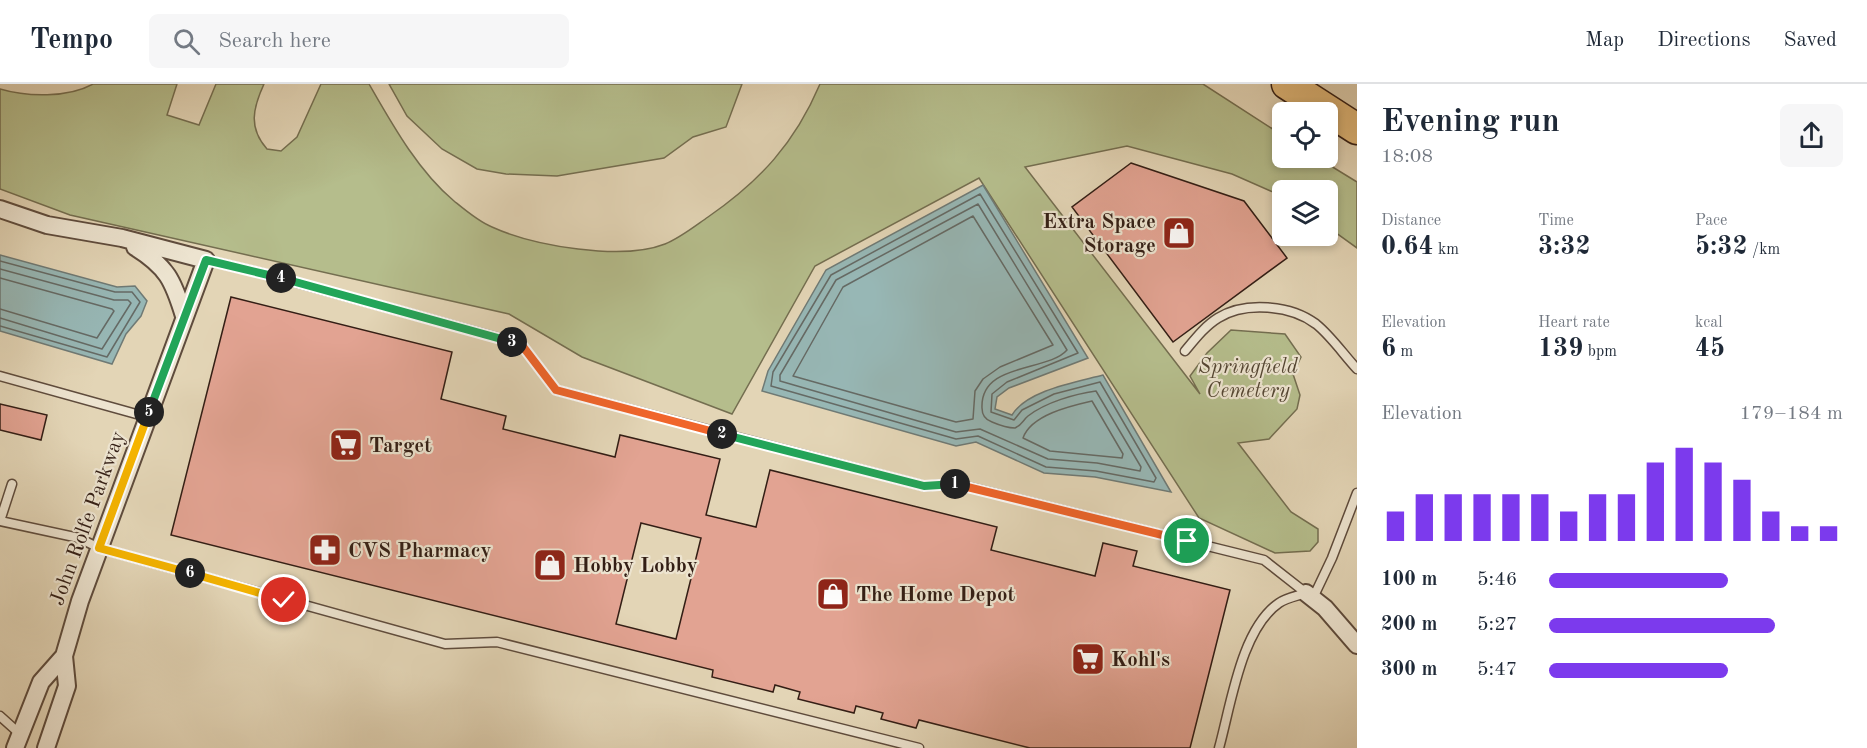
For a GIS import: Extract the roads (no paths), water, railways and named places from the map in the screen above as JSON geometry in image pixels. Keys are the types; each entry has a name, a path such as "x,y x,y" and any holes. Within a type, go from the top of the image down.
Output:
{"highway":[{"path":"1287,84 1357,129"}],"street":[{"path":"0,209 47,225 122,238 206,260"},
{"path":"122,238 157,261 170,276 184,316"},
{"name":"John Rolfe Parkway","path":"17,741 41,682 64,656 99,548 206,260"},
{"path":"1309,596 1325,608 1357,645"},
{"name":"John Rolfe Parkway","path":"46,748 67,686 64,656"}],"lane":[{"path":"206,260 521,344 556,390 924,486 957,484 1264,561 1309,596"},
{"path":"1185,351 1219,317 1236,310 1278,308 1316,324 1357,369"},
{"path":"0,376 147,417"},
{"path":"12,484 0,521 79,538 99,548 445,644 496,642 919,748"},
{"path":"1219,748 1242,664 1258,623 1280,602 1309,596 1332,558 1357,493"},
{"path":"0,716 17,741"}],"water":[{"path":"983,185 1088,358 1009,388 997,397 995,409 1012,415 1019,406 1041,393 1103,375 1171,492 1095,477 1044,473 976,442 956,446 762,391 768,371 826,270"},
{"path":"0,255 117,287 135,286 147,301 141,316 126,334 112,364 0,331"}],"place":[{"name":"Extra Space Storage","path":"1179,233"},
{"name":"Target","path":"346,445"},
{"name":"CVS Pharmacy","path":"325,550"},
{"name":"Hobby Lobby","path":"550,565"},
{"name":"The Home Depot","path":"833,594"},
{"name":"Kohl's","path":"1088,659"}],"park label":[{"name":"Springfield Cemetery","path":"1248,378"}]}
